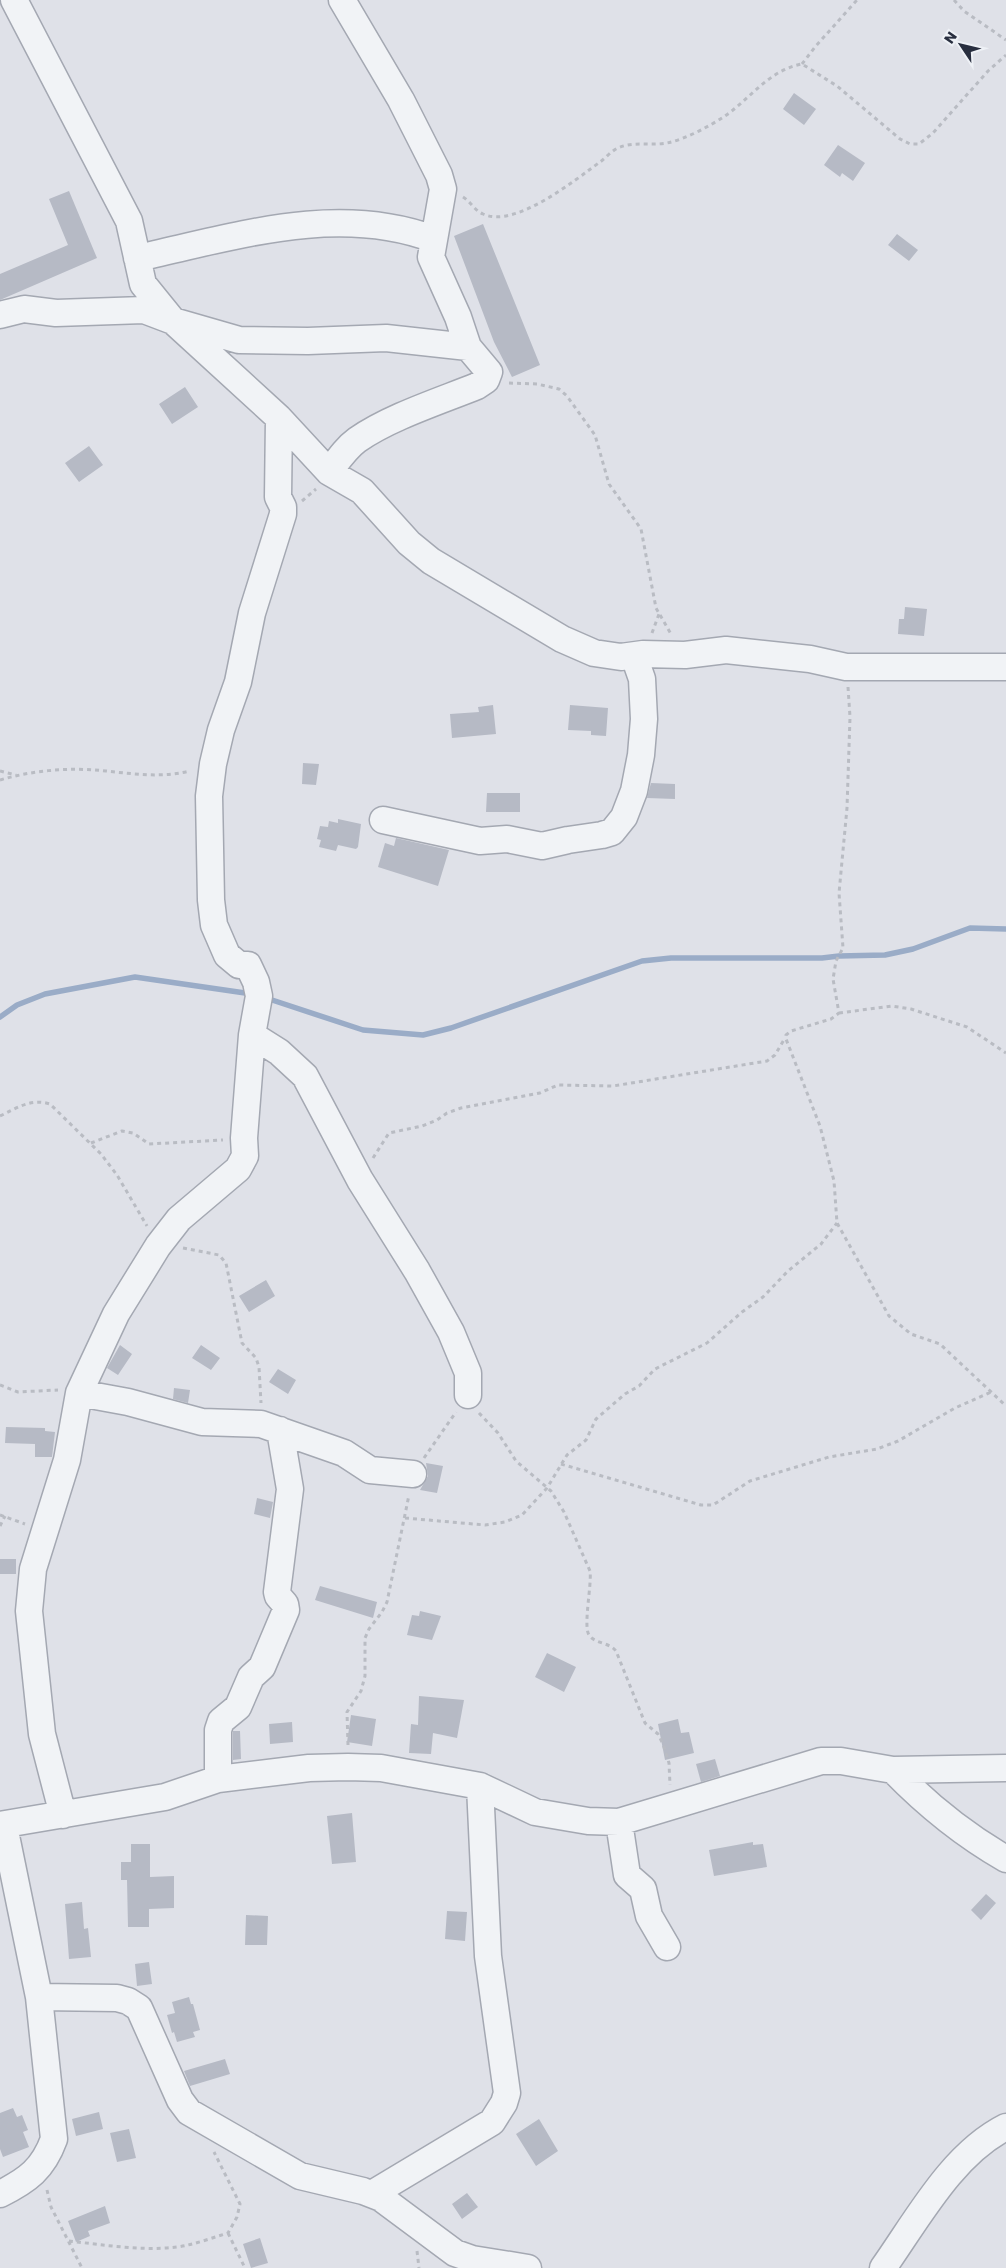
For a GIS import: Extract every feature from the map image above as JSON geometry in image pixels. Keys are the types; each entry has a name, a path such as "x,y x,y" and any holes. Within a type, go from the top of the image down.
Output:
{"street":[{"path":"14,0 129,221 143,284 173,321 280,418 330,472 362,491 409,543 431,562 562,639 594,653 627,656 685,655 726,650 810,659 846,667 1006,667"},
{"path":"330,472 347,448 357,440 380,427 477,386 486,380 489,372 468,346 458,317 431,257 442,188 439,175 402,100 342,0"},
{"path":"138,258 290,226 333,222 372,223 414,232 433,239"},
{"path":"0,315 24,310 73,313 144,310 173,321 239,340 308,341 386,338 468,346"},
{"path":"63,1815 42,1734 29,1611 33,1569 67,1460 79,1394 116,1314 159,1245 179,1219 238,1169 245,1156 244,1138 252,1035 259,996 256,982 248,965 239,965 227,955 214,925 211,900 209,796 213,764 221,730 238,682 252,613 283,514 283,507 278,498 280,418"},
{"path":"383,820 480,841 507,839 542,846 612,832 624,818 634,791 641,755 644,720 642,679 627,656"},
{"path":"252,1035 279,1052 305,1076 360,1180 417,1271 451,1332 468,1373 466,1398"},
{"path":"79,1394 128,1402 202,1422 271,1427 344,1453 370,1470 413,1474"},
{"path":"218,1779 218,1730 220,1725 238,1707 251,1677 262,1667 286,1610 285,1604 277,1592 290,1490 271,1427"},
{"path":"0,2194 29,2178 44,2159 54,2138 39,1997 2,1826 165,1796 218,1779 309,1768 381,1768 480,1786 535,1812 588,1821 618,1822 821,1761 841,1761 893,1770 1006,1768"},
{"path":"893,1770 918,1795 974,1841 1006,1859"},
{"path":"372,2194 492,2122 504,2104 507,2093 488,1956 480,1786"},
{"path":"618,1822 627,1875 643,1889 649,1916 667,1947"},
{"path":"39,1997 117,1998 136,2006 139,2008 180,2100 190,2112 300,2176 372,2194 381,2198 455,2253 472,2259 528,2268"},
{"path":"883,2268 937,2191 966,2156 980,2143 1006,2127"}],"path":[{"path":"442,188 466,198 476,210 492,217 522,211 534,206 616,149 627,145 666,143 688,136 724,117 774,75 802,64 858,0"},
{"path":"954,0 964,11 1006,40"},
{"path":"802,64 836,86 900,139 910,144 919,144 933,133 981,78 1006,55"},
{"path":"486,380 554,387 567,396 578,410 598,440 599,452 613,492 640,529 656,608 685,655"},
{"path":"283,514 308,498 322,484 330,472"},
{"path":"839,1013 832,979 836,961 843,948 839,893 848,799 850,717 846,667"},
{"path":"0,780 37,771 62,770 176,775 213,764"},
{"path":"0,771 17,775"},
{"path":"360,1180 389,1133 422,1126 438,1120 447,1113 540,1094 558,1085 621,1085 767,1061 775,1055 786,1035 791,1031 832,1019 839,1013 892,1006 910,1009 967,1027 1006,1053"},
{"path":"786,1038 820,1126 834,1181 837,1223 889,1316 911,1334 940,1344 1006,1406"},
{"path":"0,1116 25,1104 41,1101 50,1104 91,1142 117,1175 159,1245 213,1253 223,1258 226,1263 242,1343 256,1358 271,1427"},
{"path":"91,1142 122,1131 133,1133 149,1144 244,1138"},
{"path":"405,1518 485,1526 505,1522 522,1515 547,1488 570,1452 586,1440 593,1424 610,1406 639,1386 655,1368 707,1343 742,1312 763,1297 788,1271 821,1244 837,1223"},
{"path":"0,1385 18,1392 51,1389 79,1394"},
{"path":"561,1464 710,1506 750,1481 829,1457 877,1449 898,1441 955,1408 991,1392"},
{"path":"348,1767 347,1712 364,1684 365,1638 387,1602 413,1474 466,1398 498,1433 516,1461 547,1488 564,1512 590,1570 592,1580 586,1629 589,1635 614,1649 645,1723 658,1734 663,1744 669,1763 671,1807"},
{"path":"0,1526 4,1516"},
{"path":"69,2242 135,2248 187,2246 228,2233 238,2217 240,2204 214,2151"},
{"path":"44,2159 49,2200 82,2268"},
{"path":"228,2233 245,2268"}],"building":[{"path":"794,93 816,109 804,125 783,109"},
{"path":"838,145 865,163 853,181 842,173 840,177 824,165"},
{"path":"69,191 97,258 0,300 0,274 68,245 49,199"},
{"path":"483,224 540,365 512,377 494,342 454,236"},
{"path":"897,234 918,250 909,261 888,245"},
{"path":"185,387 198,407 172,424 159,404"},
{"path":"89,446 103,465 79,482 65,463"},
{"path":"905,607 927,609 924,636 898,634 899,619 904,619"},
{"path":"493,705 496,734 452,738 450,714 479,712 478,707"},
{"path":"570,705 608,708 606,736 591,735 591,731 568,730"},
{"path":"303,763 319,764 316,785 302,784"},
{"path":"651,783 675,784 675,799 647,798"},
{"path":"487,793 520,793 520,812 486,812"},
{"path":"338,819 361,824 358,847 356,849 338,845 336,851 319,847 321,840 317,839 320,826 328,827 329,821 338,823"},
{"path":"396,838 449,850 438,886 378,867 385,843 394,846"},
{"path":"266,1280 275,1296 249,1312 239,1296"},
{"path":"120,1345 132,1354 118,1375 107,1368"},
{"path":"201,1345 220,1358 211,1370 192,1358"},
{"path":"278,1369 296,1380 288,1394 269,1382"},
{"path":"174,1388 190,1390 188,1403 173,1399"},
{"path":"6,1427 45,1428 45,1431 55,1432 52,1457 35,1457 35,1444 5,1443"},
{"path":"426,1463 443,1466 437,1493 420,1490 428,1476"},
{"path":"257,1498 273,1502 270,1518 254,1514"},
{"path":"0,1559 16,1559 16,1574 0,1574"},
{"path":"320,1586 377,1602 373,1618 315,1600"},
{"path":"420,1611 441,1616 432,1640 407,1635 412,1615 419,1616"},
{"path":"547,1653 576,1667 564,1692 535,1677"},
{"path":"419,1696 464,1700 457,1738 433,1733 431,1754 409,1753 411,1724 418,1725"},
{"path":"351,1715 376,1719 372,1746 347,1742"},
{"path":"678,1719 681,1733 689,1732 694,1753 665,1760 658,1724"},
{"path":"292,1722 293,1742 270,1744 269,1724"},
{"path":"233,1731 240,1731 241,1759 233,1760"},
{"path":"715,1759 720,1776 701,1782 696,1764"},
{"path":"352,1813 356,1862 332,1864 327,1816"},
{"path":"753,1842 753,1845 763,1844 767,1867 714,1876 709,1850"},
{"path":"131,1844 150,1844 150,1877 174,1876 174,1908 149,1909 149,1927 128,1927 127,1880 121,1880 121,1862 131,1862"},
{"path":"986,1894 996,1903 981,1920 971,1910"},
{"path":"82,1902 84,1929 88,1928 91,1957 69,1959 65,1904"},
{"path":"447,1911 467,1912 465,1941 445,1939"},
{"path":"246,1915 268,1916 267,1945 245,1945"},
{"path":"149,1962 152,1984 137,1986 135,1964"},
{"path":"189,1997 191,2004 193,2004 200,2030 193,2032 195,2037 177,2042 174,2032 172,2033 167,2015 175,2013 172,2002"},
{"path":"225,2059 230,2074 190,2086 184,2071"},
{"path":"13,2108 17,2117 22,2115 28,2130 23,2132 29,2147 3,2157 0,2149 0,2113"},
{"path":"99,2112 103,2129 76,2136 72,2119"},
{"path":"539,2119 558,2151 536,2166 516,2134"},
{"path":"129,2129 136,2158 117,2162 110,2133"},
{"path":"467,2193 478,2207 462,2219 452,2204"},
{"path":"105,2206 110,2223 88,2231 90,2236 76,2242 68,2221"},
{"path":"260,2238 268,2263 251,2268 243,2244"}],"waterway":[{"path":"266,998 363,1030 423,1035 451,1028 642,961 671,958 822,958 885,955 913,949 970,928 1006,929"},
{"path":"0,1017 17,1005 45,994 135,977 252,994"}]}
